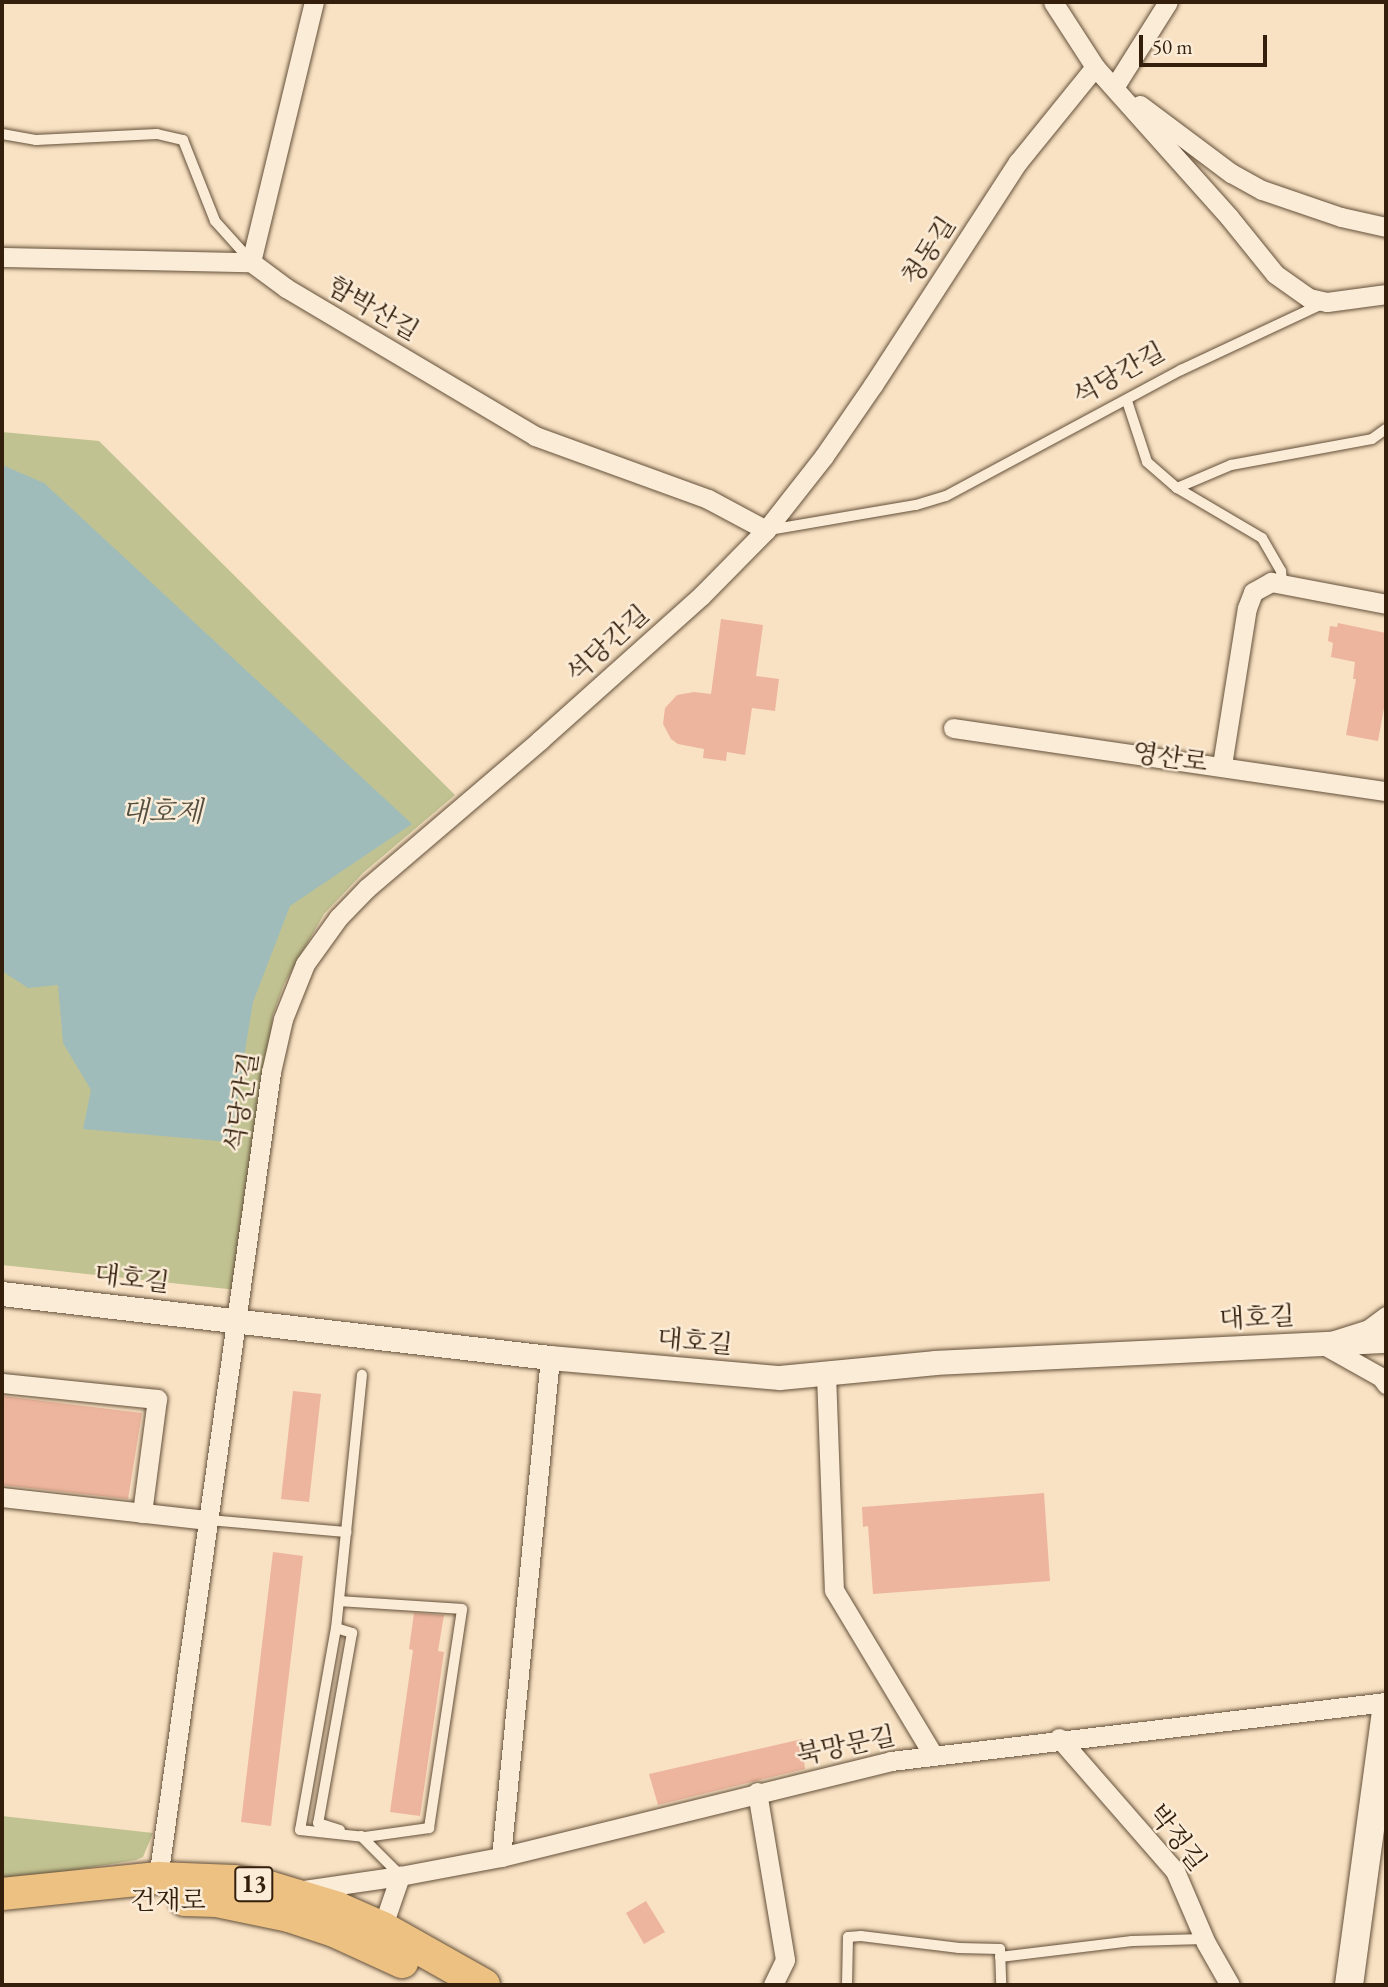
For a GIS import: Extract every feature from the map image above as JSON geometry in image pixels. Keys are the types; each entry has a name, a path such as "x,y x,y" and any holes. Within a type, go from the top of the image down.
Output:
{"main road":[{"path":"1349,1985 1386,1710"},
{"name":"건재로","path":"2,1895 158,1878 234,1881 292,1892 378,1938 484,1985"},
{"name":"건재로","path":"2,1910 155,1898 217,1901 378,1938 444,1985"}],"street":[{"path":"2,257 251,262 314,2"},
{"path":"1053,2 1095,67 1229,217 1275,274 1309,298 1327,302 1386,294"},
{"path":"1115,86 1168,2"},
{"path":"1095,67 1115,86 1231,173 1262,190 1341,217 1386,227"},
{"name":"청동길","path":"766,530 852,415 1018,162 1095,67"},
{"name":"함박산길","path":"251,262 286,288 535,436 708,499 766,530"},
{"name":"석당간길","path":"158,1878 277,1045 291,992 323,936 367,888 621,668 701,596 766,530"},
{"path":"1222,765 1247,608 1253,592 1274,583 1386,604"},
{"name":"영산로","path":"953,729 1222,765 1386,791"},
{"name":"대호길","path":"2,1294 550,1358 780,1378 936,1363 1386,1341"},
{"path":"1322,1345 1369,1329 1386,1316"},
{"path":"1322,1345 1381,1377 1386,1384"},
{"path":"501,1857 550,1358"},
{"path":"826,1374 834,1590 933,1755"},
{"path":"2,1383 157,1399 142,1513"},
{"path":"2,1497 208,1520"},
{"name":"북망문길","path":"400,1876 501,1857 891,1760 1059,1738 1386,1702"},
{"name":"박정길","path":"1059,1738 1175,1871 1204,1939 1230,1985"},
{"path":"757,1792 785,1959 773,1985"},
{"path":"378,1938 400,1876"},
{"name":"건재로","path":"292,1892 400,1876"}],"lane":[{"name":"함박산길","path":"2,134 36,139 157,134 183,140 215,221 251,262"},
{"name":"석당간길","path":"766,530 916,505 946,496 1214,353 1327,302"},
{"path":"1127,401 1147,462 1177,488 1262,538 1281,571 1274,583"},
{"path":"1177,488 1231,465 1372,439 1386,429"},
{"path":"339,1601 462,1609 429,1828 365,1838 300,1830 336,1628 362,1376"},
{"path":"208,1520 346,1532"},
{"path":"336,1628 352,1633 317,1823 365,1838 400,1876"},
{"path":"847,1985 848,1937 1000,1949 1001,1985"},
{"path":"1000,1957 1132,1941 1204,1939"}],"green space":[{"name":"대호제","path":"2,432 99,441 455,795 363,873 324,914 284,984 273,1015 237,1290 2,1265"},
{"path":"2,1816 153,1833 143,1857 136,1860 2,1882"}],"water":[{"name":"대호제","path":"2,465 44,483 412,824 290,906 253,1002 230,1142 83,1129 91,1090 63,1043 58,985 28,988 2,971"}],"building":[{"path":"721,619 763,625 756,676 779,679 775,711 752,708 745,755 727,752 726,761 703,758 704,749 678,744 671,739 663,724 665,708 677,695 694,692 711,694"},
{"path":"1338,623 1386,633 1386,697 1378,741 1346,735 1356,679 1353,679 1355,662 1331,657 1333,643 1328,641 1330,626 1337,627"},
{"path":"293,1391 321,1394 309,1502 281,1499"},
{"path":"2,1396 142,1413 128,1499 2,1485"},
{"path":"1044,1493 1050,1581 873,1594 868,1526 863,1527 862,1507"},
{"path":"273,1552 303,1556 271,1826 241,1822"},
{"path":"414,1613 444,1615 438,1651 444,1652 420,1816 390,1812 413,1650 409,1649"},
{"path":"802,1739 805,1769 658,1805 649,1774"},
{"path":"646,1901 665,1932 644,1944 626,1913"}]}
